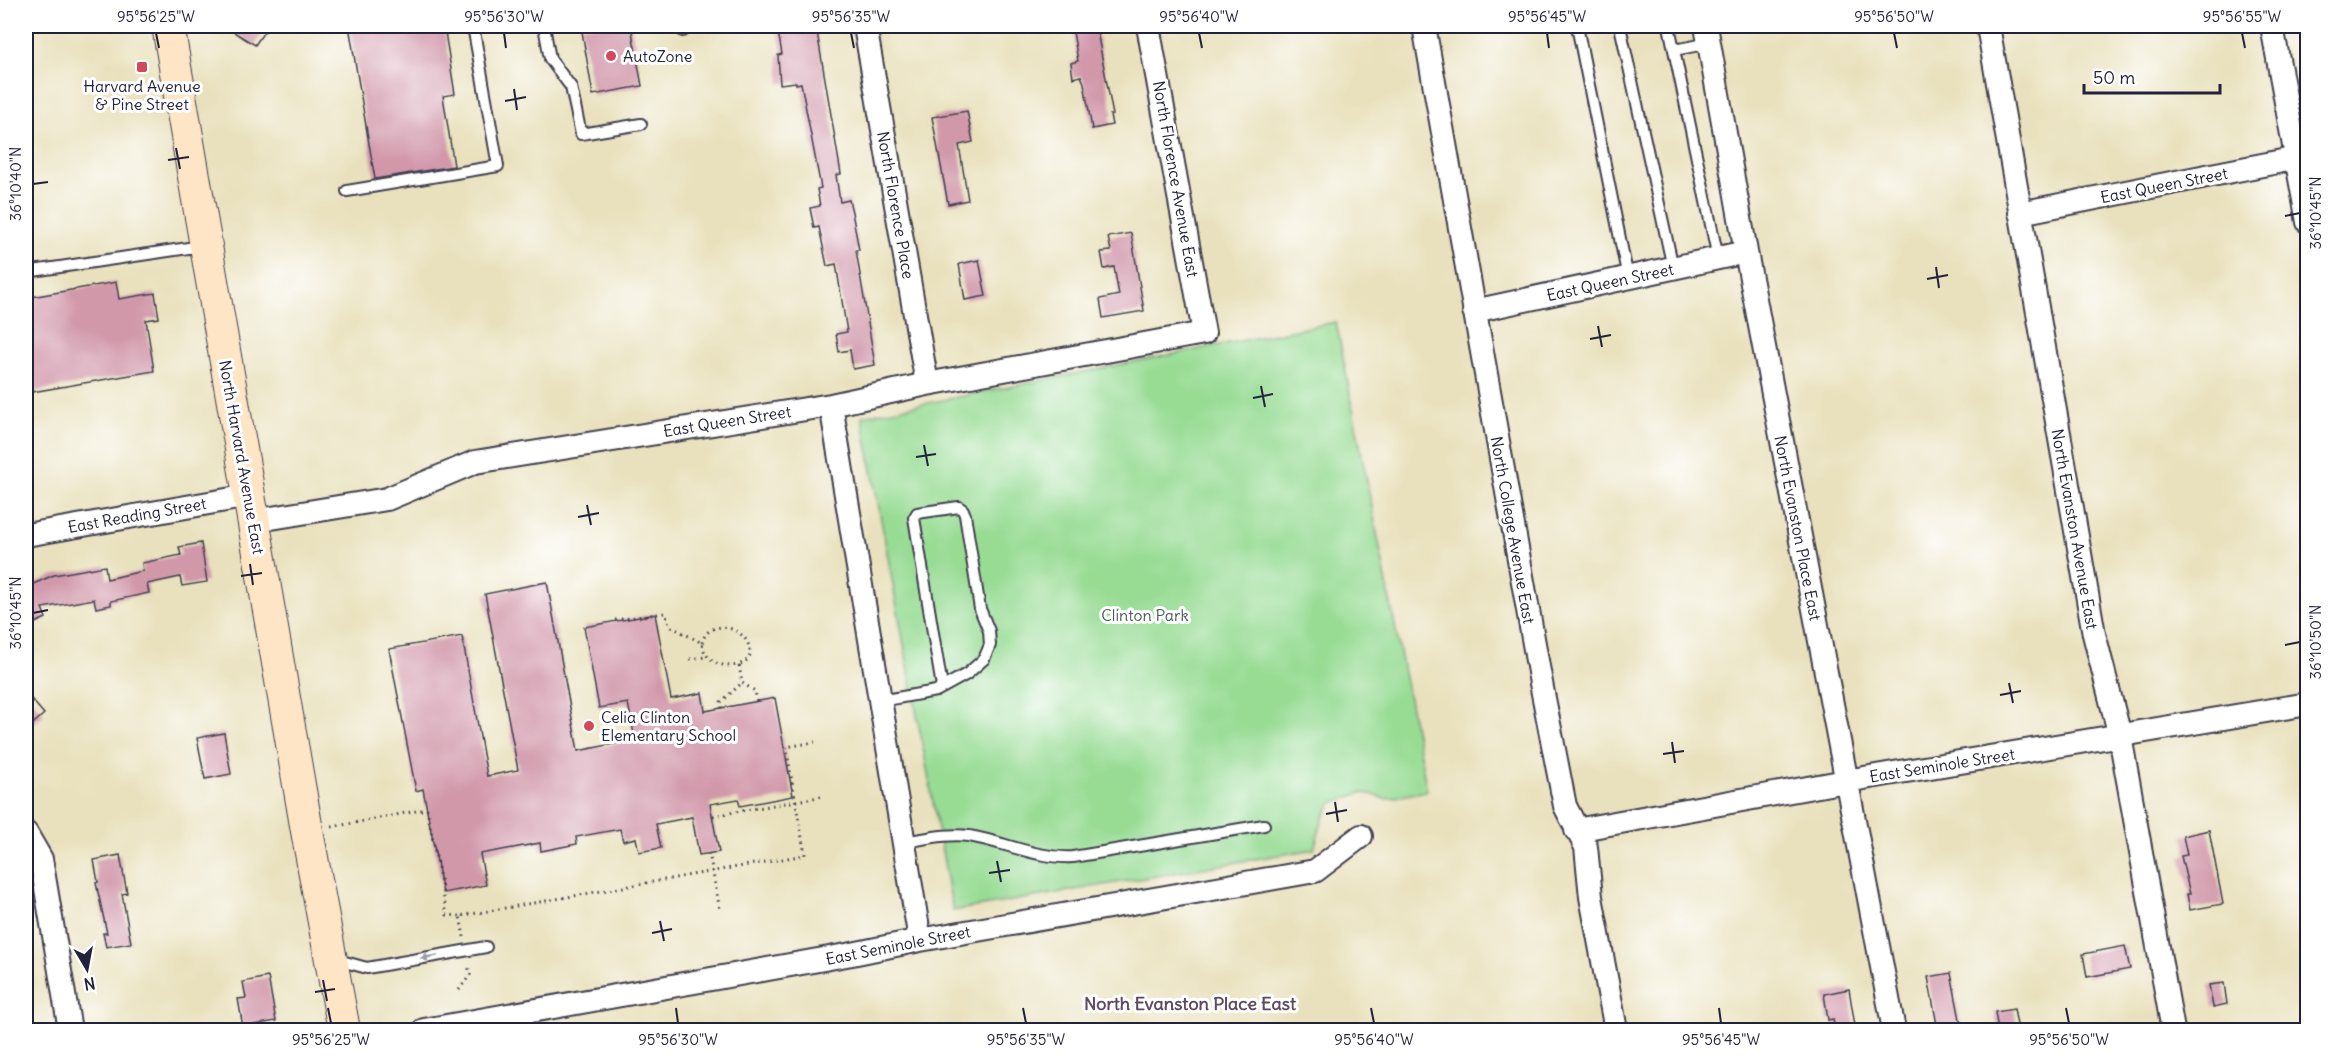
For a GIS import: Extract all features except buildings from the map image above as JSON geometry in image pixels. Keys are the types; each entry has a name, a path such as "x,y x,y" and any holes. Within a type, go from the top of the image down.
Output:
{"main road":[{"name":"North Harvard Avenue East","path":"168,26 344,1030"}],"street":[{"name":"North Florence Place","path":"865,26 927,384"},
{"name":"North Florence Avenue East","path":"1148,26 1204,333"},
{"name":"North College Avenue East","path":"1424,26 1564,806 1586,847 1591,897 1616,1030"},
{"name":"North Evanston Avenue East","path":"1988,26 2094,634 2120,736 2174,1030"},
{"path":"2272,26 2302,157 2307,222"},
{"name":"North Evanston Place East","path":"1708,34 1746,252 1894,1030"},
{"name":"East Queen Street","path":"2020,213 2302,157"},
{"name":"East Queen Street","path":"1474,311 1746,252"},
{"name":"East Queen Street","path":"251,509 387,499 475,462 831,405 927,384 1204,333"},
{"path":"831,405 920,940"},
{"name":"East Reading Street","path":"26,535 251,509"},
{"name":"East Seminole Street","path":"1576,830 1846,781 2307,704"},
{"path":"26,833 41,859 70,1030"},
{"name":"East Seminole Street","path":"424,1030 1315,871 1361,836"}],"lane":[{"path":"347,191 498,166 473,26"},
{"path":"544,26 550,59 571,87 581,134 641,124"},
{"path":"1577,26 1628,278"},
{"path":"1620,26 1673,268"},
{"path":"1669,26 1718,258"},
{"path":"1674,50 1708,34"},
{"path":"26,272 206,246"},
{"path":"880,701 942,687 967,674 984,659 990,645 989,631 980,609 965,515 959,507 917,513 914,518 942,687"},
{"path":"904,842 950,835 969,836 1052,858 1063,858 1264,825"},
{"path":"331,958 367,968 486,947"}],"path":[{"path":"615,620 662,612 667,615 670,626 702,643"},
{"path":"690,660 706,657 720,665 730,667 739,665 749,659 750,644 739,633 716,627 705,634 702,643 706,657"},
{"path":"739,665 742,683 755,691 757,702"},
{"path":"722,708 721,702 742,683"},
{"path":"328,828 427,810 447,915 460,915 805,855 786,747 814,742"},
{"path":"712,816 824,796"},
{"path":"709,853 720,910"},
{"path":"459,990 470,975 460,915"}],"green space":[{"name":"Clinton Park","path":"1336,322 1427,791 1385,799 1360,793 1332,803 1323,818 1314,849 953,911 862,416"}],"place":[{"name":"AutoZone","path":"611,56"},
{"name":"Harvard Avenue & Pine Street","path":"142,67"},
{"name":"Celia Clinton Elementary School","path":"589,726"}],"district":[{"name":"North Evanston Place East","path":"1190,1004"}]}
